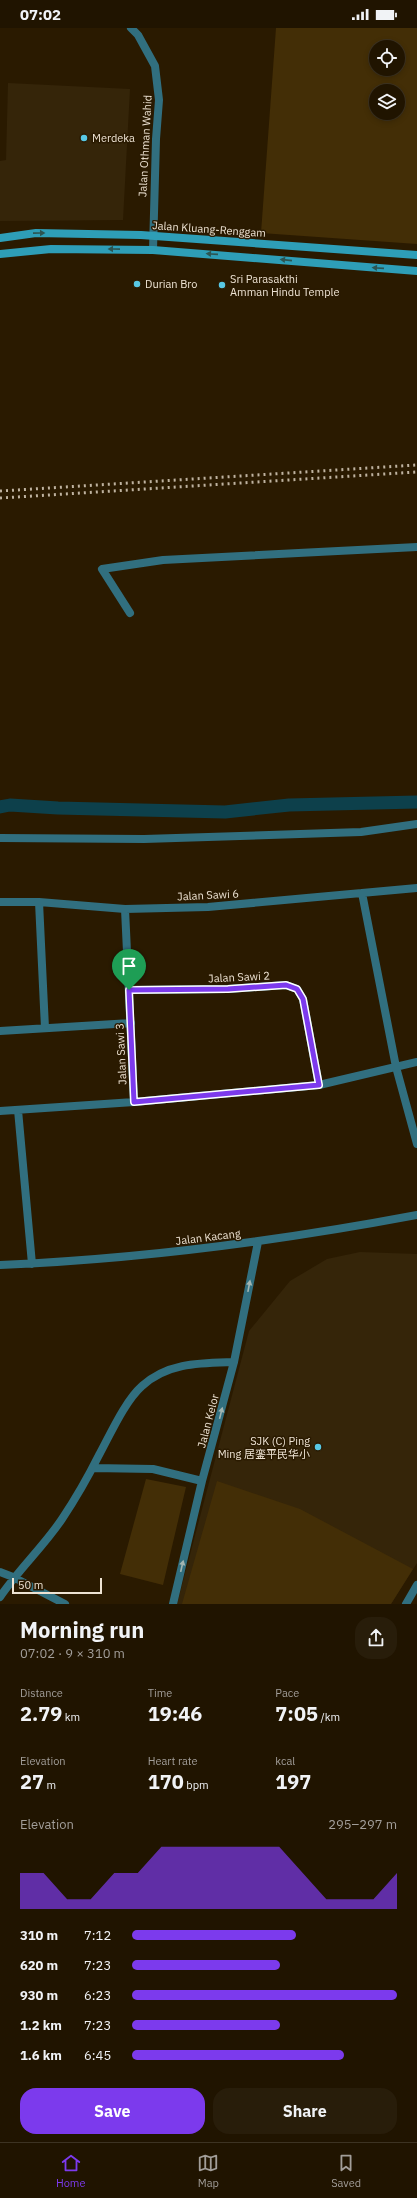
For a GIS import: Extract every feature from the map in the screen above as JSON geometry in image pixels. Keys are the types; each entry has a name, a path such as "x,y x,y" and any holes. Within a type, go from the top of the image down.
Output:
{"main road":[{"name":"Jalan Kluang-Renggam","path":"0,238 36,233 152,236 417,255"},
{"path":"0,254 50,249 152,250 417,271"}],"street":[{"name":"Jalan Othman Wahid","path":"131,28 138,35 156,66 159,100 152,250"},
{"path":"130,613 102,569 163,560 417,547"},
{"path":"0,838 144,839 361,832 417,824"},
{"name":"Jalan Sawi 6","path":"0,902 40,902 125,908 208,907 417,888"},
{"path":"362,894 396,1067 417,1144"},
{"path":"40,902 45,1028"},
{"name":"Jalan Sawi 3","path":"125,908 134,1102"},
{"name":"Jalan Sawi 2","path":"129,990 228,989 286,985 297,989 303,999 319,1085"},
{"path":"0,1031 131,1023"},
{"path":"0,1111 134,1102 319,1085 417,1062"},
{"path":"18,1110 32,1264"},
{"name":"Jalan Kacang","path":"0,1265 125,1258 258,1242 417,1215"},
{"name":"Jalan Kelor","path":"173,1604 202,1481 234,1362 258,1242"},
{"path":"0,1597 14,1577 62,1520 93,1468 119,1418 142,1386 163,1372 190,1363 234,1362"},
{"path":"93,1468 153,1469 202,1481"},
{"path":"0,1572 14,1577 64,1604"},
{"path":"406,1604 417,1585"}],"shaded area":[{"path":"276,28 417,28 417,244 261,233"},
{"path":"8,83 130,89 123,220 0,221 0,161 6,160"},
{"name":"SJK (C) Ping Ming 居銮平民华小","path":"360,1252 417,1254 417,1563 391,1604 177,1604 249,1331 290,1281 327,1259"},
{"path":"146,1479 186,1487 163,1585 120,1574"},
{"path":"217,1481 300,1509 413,1569 391,1604 182,1604"}],"waterway":[{"path":"0,807 10,805 58,808 225,812 289,805 417,802"}],"railway":[{"path":"0,491 417,465"},
{"path":"0,498 417,472"}],"place":[{"name":"Merdeka","path":"84,138"},
{"name":"Durian Bro","path":"137,284"},
{"name":"Sri Parasakthi Amman Hindu Temple","path":"222,285"},
{"name":"SJK (C) Ping Ming 居銮平民华小","path":"318,1447"}],"route":[{"path":"286,985 297,989 303,999 319,1085 134,1102 129,990 228,989 286,985"}]}
